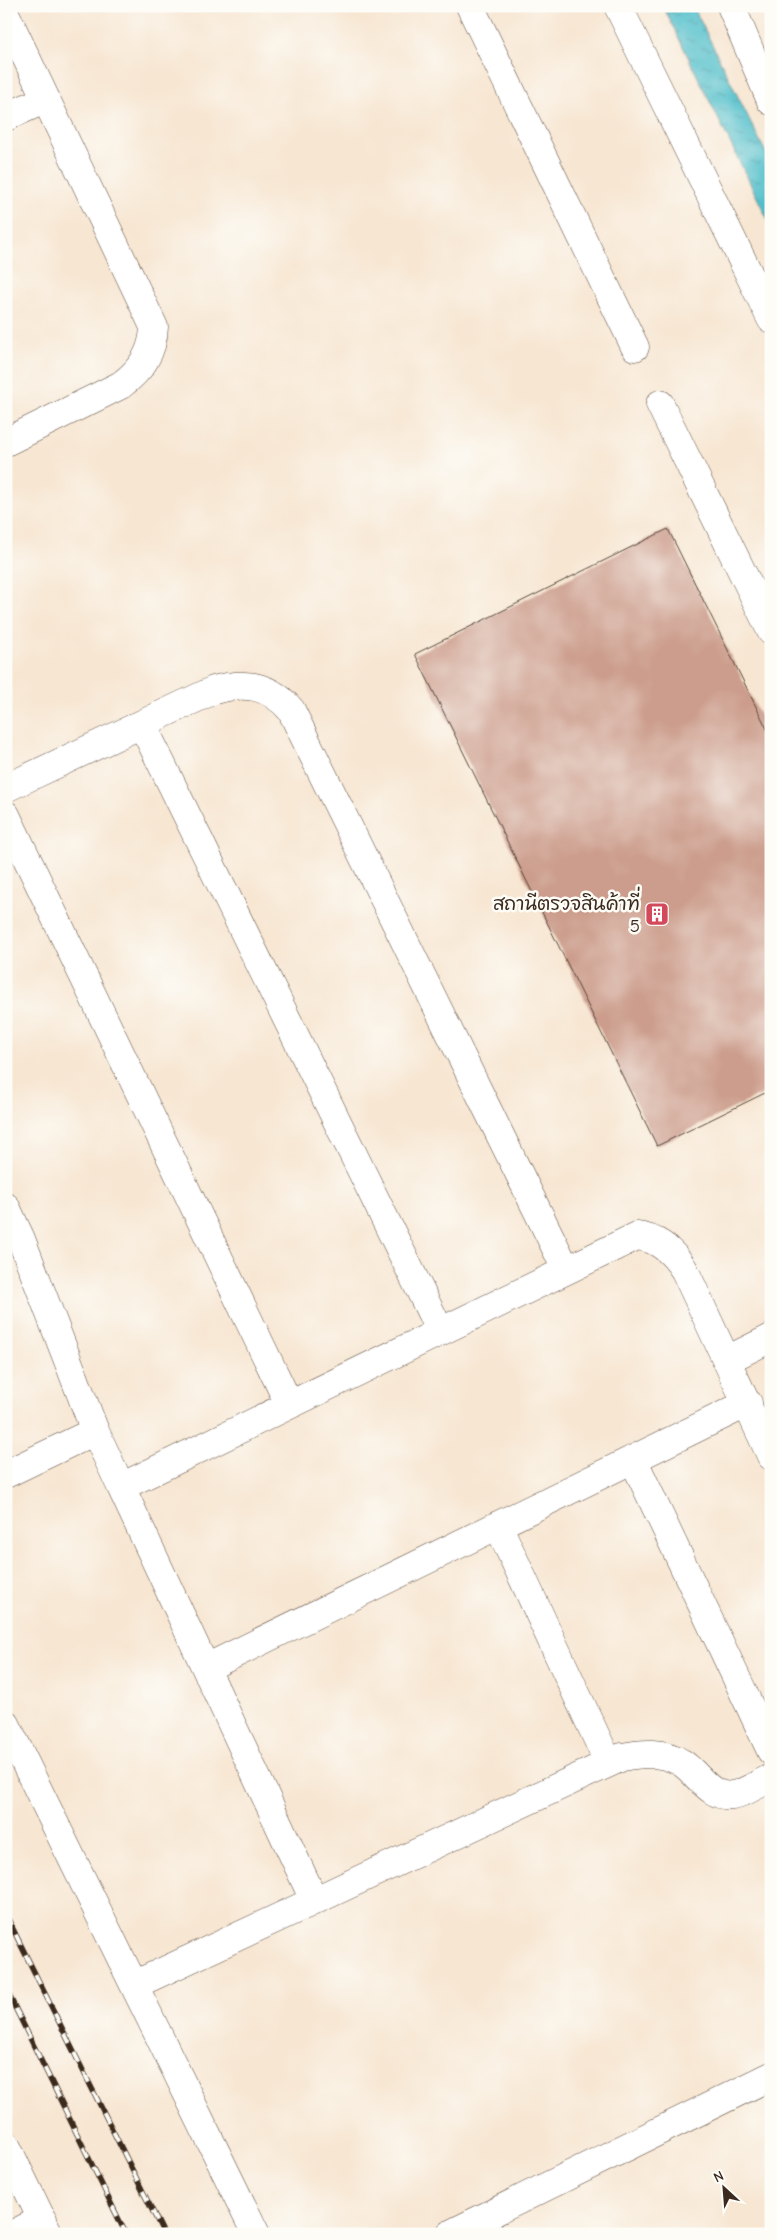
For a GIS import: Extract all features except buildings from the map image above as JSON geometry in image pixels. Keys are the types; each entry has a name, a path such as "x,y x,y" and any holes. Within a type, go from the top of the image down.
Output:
{"street":[{"path":"470,6 635,347"},
{"path":"618,6 771,319"},
{"path":"731,6 771,101"},
{"path":"6,15 154,327 152,345 141,368 121,385 6,442"},
{"path":"6,117 46,99"},
{"path":"660,404 771,631"},
{"path":"6,788 214,690 239,685 251,685 264,688 284,702 291,710 566,1269"},
{"path":"142,724 440,1331"},
{"path":"6,815 289,1404"},
{"path":"6,1207 22,1239 95,1432 314,1900"},
{"path":"121,1487 637,1236 658,1243 670,1251 685,1271 771,1456"},
{"path":"727,1360 771,1338"},
{"path":"206,1668 748,1403"},
{"path":"6,1474 95,1432"},
{"path":"633,1459 771,1751"},
{"path":"498,1525 608,1762"},
{"path":"6,1724 256,2234"},
{"path":"134,1985 608,1762 637,1754 667,1756 682,1763 712,1790 725,1795 733,1795 771,1778"},
{"path":"450,2234 771,2076"},
{"path":"6,2145 46,2227 13,2234"}],"water":[{"path":"663,6 693,6 771,163 771,226"}],"railway":[{"path":"6,1915 164,2234"},
{"path":"6,1989 126,2234"}],"place":[{"name":"สถานีตรวจสินค้าที่ 5","path":"657,914"}]}
